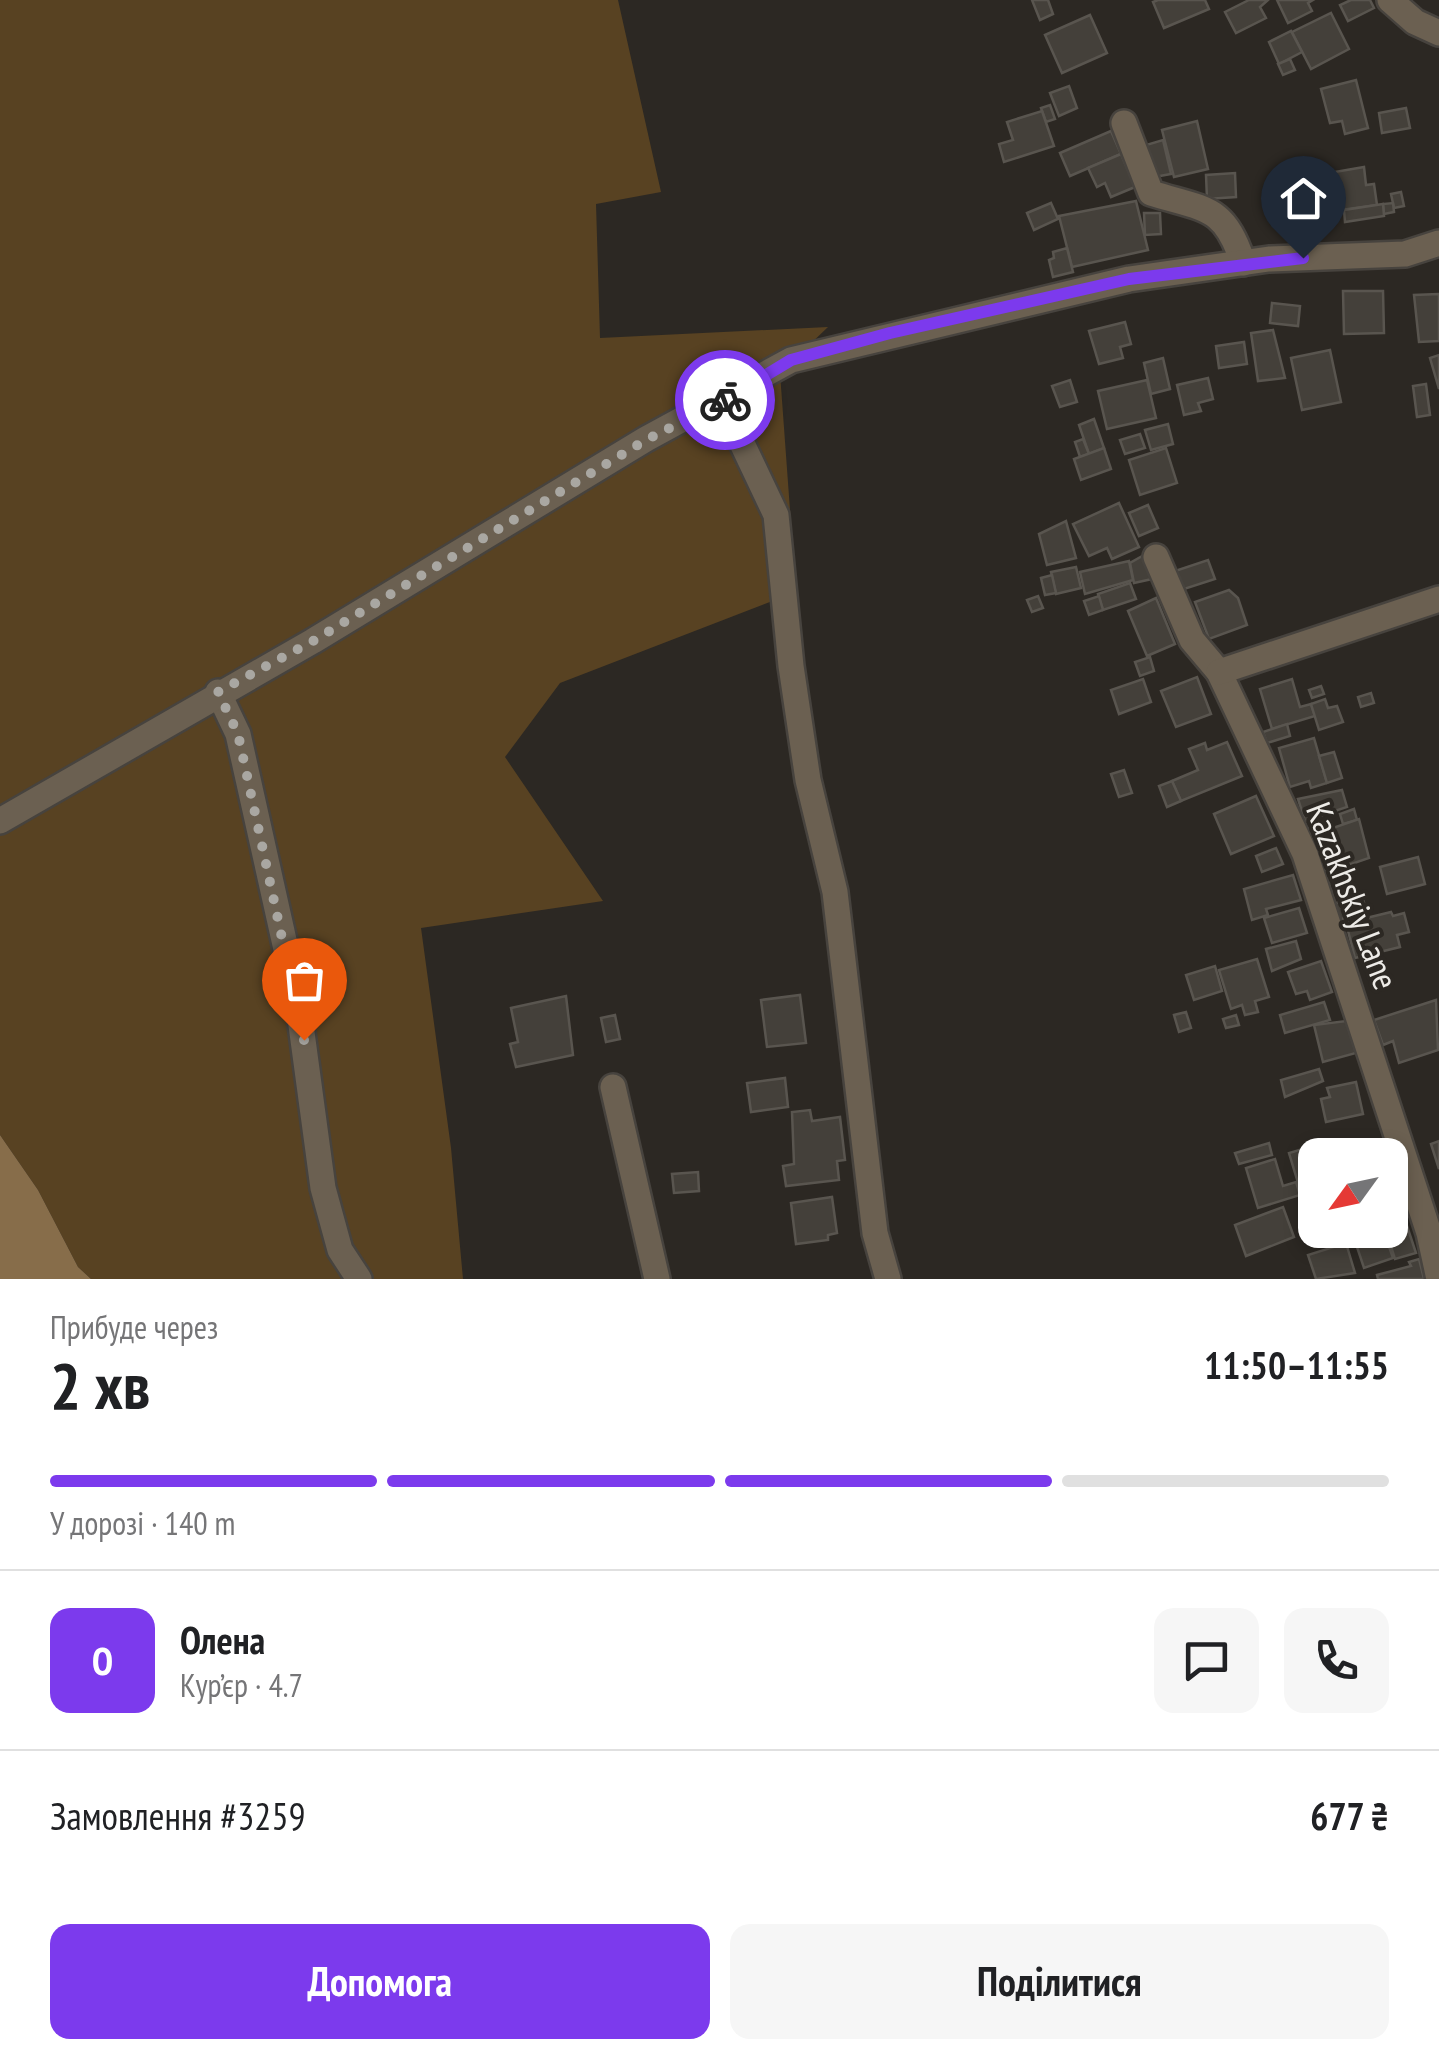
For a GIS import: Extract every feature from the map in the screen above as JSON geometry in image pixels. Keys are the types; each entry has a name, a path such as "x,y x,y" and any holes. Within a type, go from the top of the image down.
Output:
{"street":[{"path":"1390,0 1415,22 1439,33"},
{"path":"1124,123 1151,193 1206,210 1232,228 1243,263"},
{"path":"0,821 218,692 313,641 646,440 722,402 791,360 890,333 1129,279 1243,263 1405,254 1439,243"},
{"path":"722,402 776,515 794,684 835,892 875,1232 888,1279"},
{"name":"Kazakhskiy Lane","path":"1156,557 1192,640 1219,672 1305,854 1429,1233 1439,1279"},
{"path":"1219,672 1439,599"},
{"path":"218,692 238,734 298,1003 323,1188 340,1250 359,1279"},
{"path":"613,1087 657,1279"}],"shaded area":[{"path":"0,0 618,0 661,192 596,204 600,338 828,327 780,373 796,592 560,683 505,757 603,901 421,928 451,1148 463,1279 91,1279 78,1267 38,1190 0,1135"},
{"path":"0,1135 38,1190 78,1267 91,1279 0,1279"}],"building":[{"path":"1032,0 1048,0 1053,14 1040,20"},
{"path":"1205,0 1209,9 1164,28 1153,2"},
{"path":"1249,0 1268,0 1260,7 1266,18 1236,33 1225,12"},
{"path":"1277,0 1313,0 1308,3 1312,11 1288,23"},
{"path":"1351,0 1370,0 1374,8 1348,21 1340,5"},
{"path":"1331,13 1349,49 1311,69 1292,32"},
{"path":"1090,15 1107,53 1062,73 1045,35"},
{"path":"1291,31 1302,52 1279,64 1269,42"},
{"path":"1290,59 1295,70 1283,75 1278,64"},
{"path":"1356,80 1368,128 1345,134 1342,121 1330,123 1321,89"},
{"path":"1069,86 1077,108 1059,116 1050,93"},
{"path":"1050,105 1055,119 1046,122 1041,108"},
{"path":"1406,108 1410,128 1382,133 1379,113"},
{"path":"1042,111 1054,146 1004,162 999,144 1013,140 1007,122"},
{"path":"1197,121 1208,169 1174,177 1162,130"},
{"path":"1111,131 1121,154 1070,176 1060,153"},
{"path":"1163,140 1171,174 1154,177 1146,145"},
{"path":"1121,154 1135,187 1111,197 1105,183 1097,187 1088,168"},
{"path":"1364,167 1366,185 1374,184 1377,205 1334,211 1329,173"},
{"path":"1235,173 1236,197 1207,199 1206,175"},
{"path":"1401,192 1404,206 1394,208 1391,194"},
{"path":"1136,201 1148,250 1072,267 1059,216"},
{"path":"1051,203 1058,219 1034,230 1027,213"},
{"path":"1393,203 1394,212 1384,214 1383,204"},
{"path":"1383,204 1384,216 1345,222 1344,210"},
{"path":"1144,213 1160,213 1161,234 1145,235"},
{"path":"1067,248 1073,272 1053,277 1049,260 1054,258 1053,252"},
{"path":"1343,291 1383,291 1384,333 1344,334"},
{"path":"1439,294 1439,341 1419,342 1414,295"},
{"path":"1272,303 1300,306 1298,326 1270,323"},
{"path":"1125,322 1131,344 1120,347 1123,358 1099,364 1089,331"},
{"path":"1273,330 1285,378 1258,381 1251,333"},
{"path":"1244,342 1247,364 1219,368 1216,346"},
{"path":"1330,350 1341,402 1302,410 1291,358"},
{"path":"1439,355 1439,389 1430,358"},
{"path":"1163,358 1170,389 1151,394 1144,363"},
{"path":"1208,378 1213,399 1198,403 1201,411 1184,415 1177,385"},
{"path":"1070,380 1077,402 1060,407 1052,386"},
{"path":"1147,380 1156,418 1107,429 1098,391"},
{"path":"1426,384 1430,415 1417,417 1413,386"},
{"path":"1094,419 1104,448 1089,454 1079,425"},
{"path":"1168,424 1173,444 1151,450 1145,430"},
{"path":"1140,434 1145,448 1125,454 1120,440"},
{"path":"1083,439 1089,454 1080,457 1075,442"},
{"path":"1104,448 1111,469 1081,480 1074,459"},
{"path":"1166,448 1177,483 1140,495 1129,460"},
{"path":"1119,503 1139,547 1112,559 1107,548 1089,556 1073,524"},
{"path":"1148,505 1158,528 1139,536 1129,513"},
{"path":"1066,521 1076,558 1047,565 1039,534"},
{"path":"1144,555 1152,579 1134,583 1130,563"},
{"path":"1208,560 1215,579 1181,590 1175,571"},
{"path":"1129,561 1133,580 1085,594 1080,572"},
{"path":"1076,567 1081,588 1056,594 1051,572"},
{"path":"1052,575 1056,593 1045,595 1041,578"},
{"path":"1130,583 1136,599 1103,610 1098,594"},
{"path":"1229,590 1238,598 1247,625 1209,639 1195,602"},
{"path":"1038,596 1043,608 1032,612 1027,600"},
{"path":"1099,596 1103,610 1089,615 1084,601"},
{"path":"1156,598 1175,644 1147,656 1128,611"},
{"path":"1150,657 1154,671 1140,676 1135,662"},
{"path":"1197,677 1211,714 1176,727 1161,691"},
{"path":"1143,679 1151,702 1119,714 1111,690"},
{"path":"1292,679 1300,707 1311,704 1315,716 1272,729 1260,689"},
{"path":"1321,686 1324,694 1312,698 1309,690"},
{"path":"1371,693 1374,703 1361,707 1358,697"},
{"path":"1325,699 1328,708 1337,706 1343,722 1319,730 1311,704"},
{"path":"1287,724 1290,736 1267,743 1263,732"},
{"path":"1314,738 1327,783 1311,788 1309,781 1290,787 1279,748"},
{"path":"1227,742 1242,776 1181,801 1172,781 1198,770 1189,749 1205,743 1207,750"},
{"path":"1334,752 1342,778 1327,783 1319,756"},
{"path":"1124,770 1132,793 1119,797 1111,774"},
{"path":"1172,781 1181,801 1167,807 1159,786"},
{"path":"1342,790 1347,807 1305,821 1298,799"},
{"path":"1256,796 1274,836 1231,854 1214,814"},
{"path":"1354,809 1357,820 1343,824 1340,814"},
{"path":"1359,819 1369,858 1334,870 1321,832"},
{"path":"1276,848 1283,864 1262,872 1256,856"},
{"path":"1418,857 1425,884 1387,894 1380,867"},
{"path":"1293,875 1301,900 1266,909 1268,915 1252,920 1244,889"},
{"path":"1362,896 1367,913 1337,920 1333,904"},
{"path":"1299,908 1307,933 1272,943 1264,918"},
{"path":"1391,912 1393,916 1404,913 1409,932 1397,935 1400,947 1355,958 1346,923"},
{"path":"1296,941 1301,959 1272,971 1266,949"},
{"path":"1257,959 1269,997 1255,1001 1258,1012 1245,1015 1242,1005 1231,1009 1219,970"},
{"path":"1321,961 1332,992 1310,1000 1307,991 1296,994 1288,972"},
{"path":"1215,966 1222,991 1194,1000 1186,975"},
{"path":"800,995 806,1043 767,1047 761,1000"},
{"path":"566,996 573,1055 516,1067 510,1044 518,1042 511,1008"},
{"path":"1436,1000 1438,1050 1399,1063 1393,1041 1383,1045 1374,1020"},
{"path":"1324,1002 1330,1020 1285,1033 1280,1015"},
{"path":"1186,1012 1191,1028 1179,1032 1174,1015"},
{"path":"615,1015 620,1039 606,1042 601,1018"},
{"path":"1236,1015 1239,1025 1226,1028 1223,1019"},
{"path":"1346,1021 1356,1053 1323,1062 1314,1025"},
{"path":"1319,1069 1323,1081 1285,1097 1281,1080"},
{"path":"785,1078 788,1107 751,1112 747,1083"},
{"path":"1356,1082 1363,1114 1326,1122 1321,1099 1330,1097 1327,1088"},
{"path":"810,1110 812,1121 840,1117 845,1160 837,1161 839,1180 786,1186 783,1166 794,1164 792,1112"},
{"path":"1439,1141 1439,1169 1431,1144"},
{"path":"1269,1143 1272,1155 1239,1164 1235,1153"},
{"path":"1298,1150 1298,1183 1289,1153"},
{"path":"1275,1159 1283,1186 1296,1182 1298,1196 1258,1208 1246,1168"},
{"path":"698,1172 699,1191 674,1193 672,1174"},
{"path":"832,1197 837,1233 828,1235 828,1240 796,1244 791,1203"},
{"path":"1283,1207 1294,1237 1246,1256 1235,1225"},
{"path":"1408,1229 1416,1253 1395,1259 1392,1248 1408,1248"},
{"path":"1330,1248 1348,1248 1355,1273 1316,1279 1308,1255"},
{"path":"1357,1248 1390,1248 1393,1258 1364,1268"},
{"path":"1419,1259 1424,1279 1378,1279 1377,1275 1411,1266 1409,1262"}],"way so far":[{"path":"304,1040 238,734 218,692 313,641 646,440 725,400"}],"route":[{"path":"725,400 791,360 890,333 1129,279 1303,258"}]}
